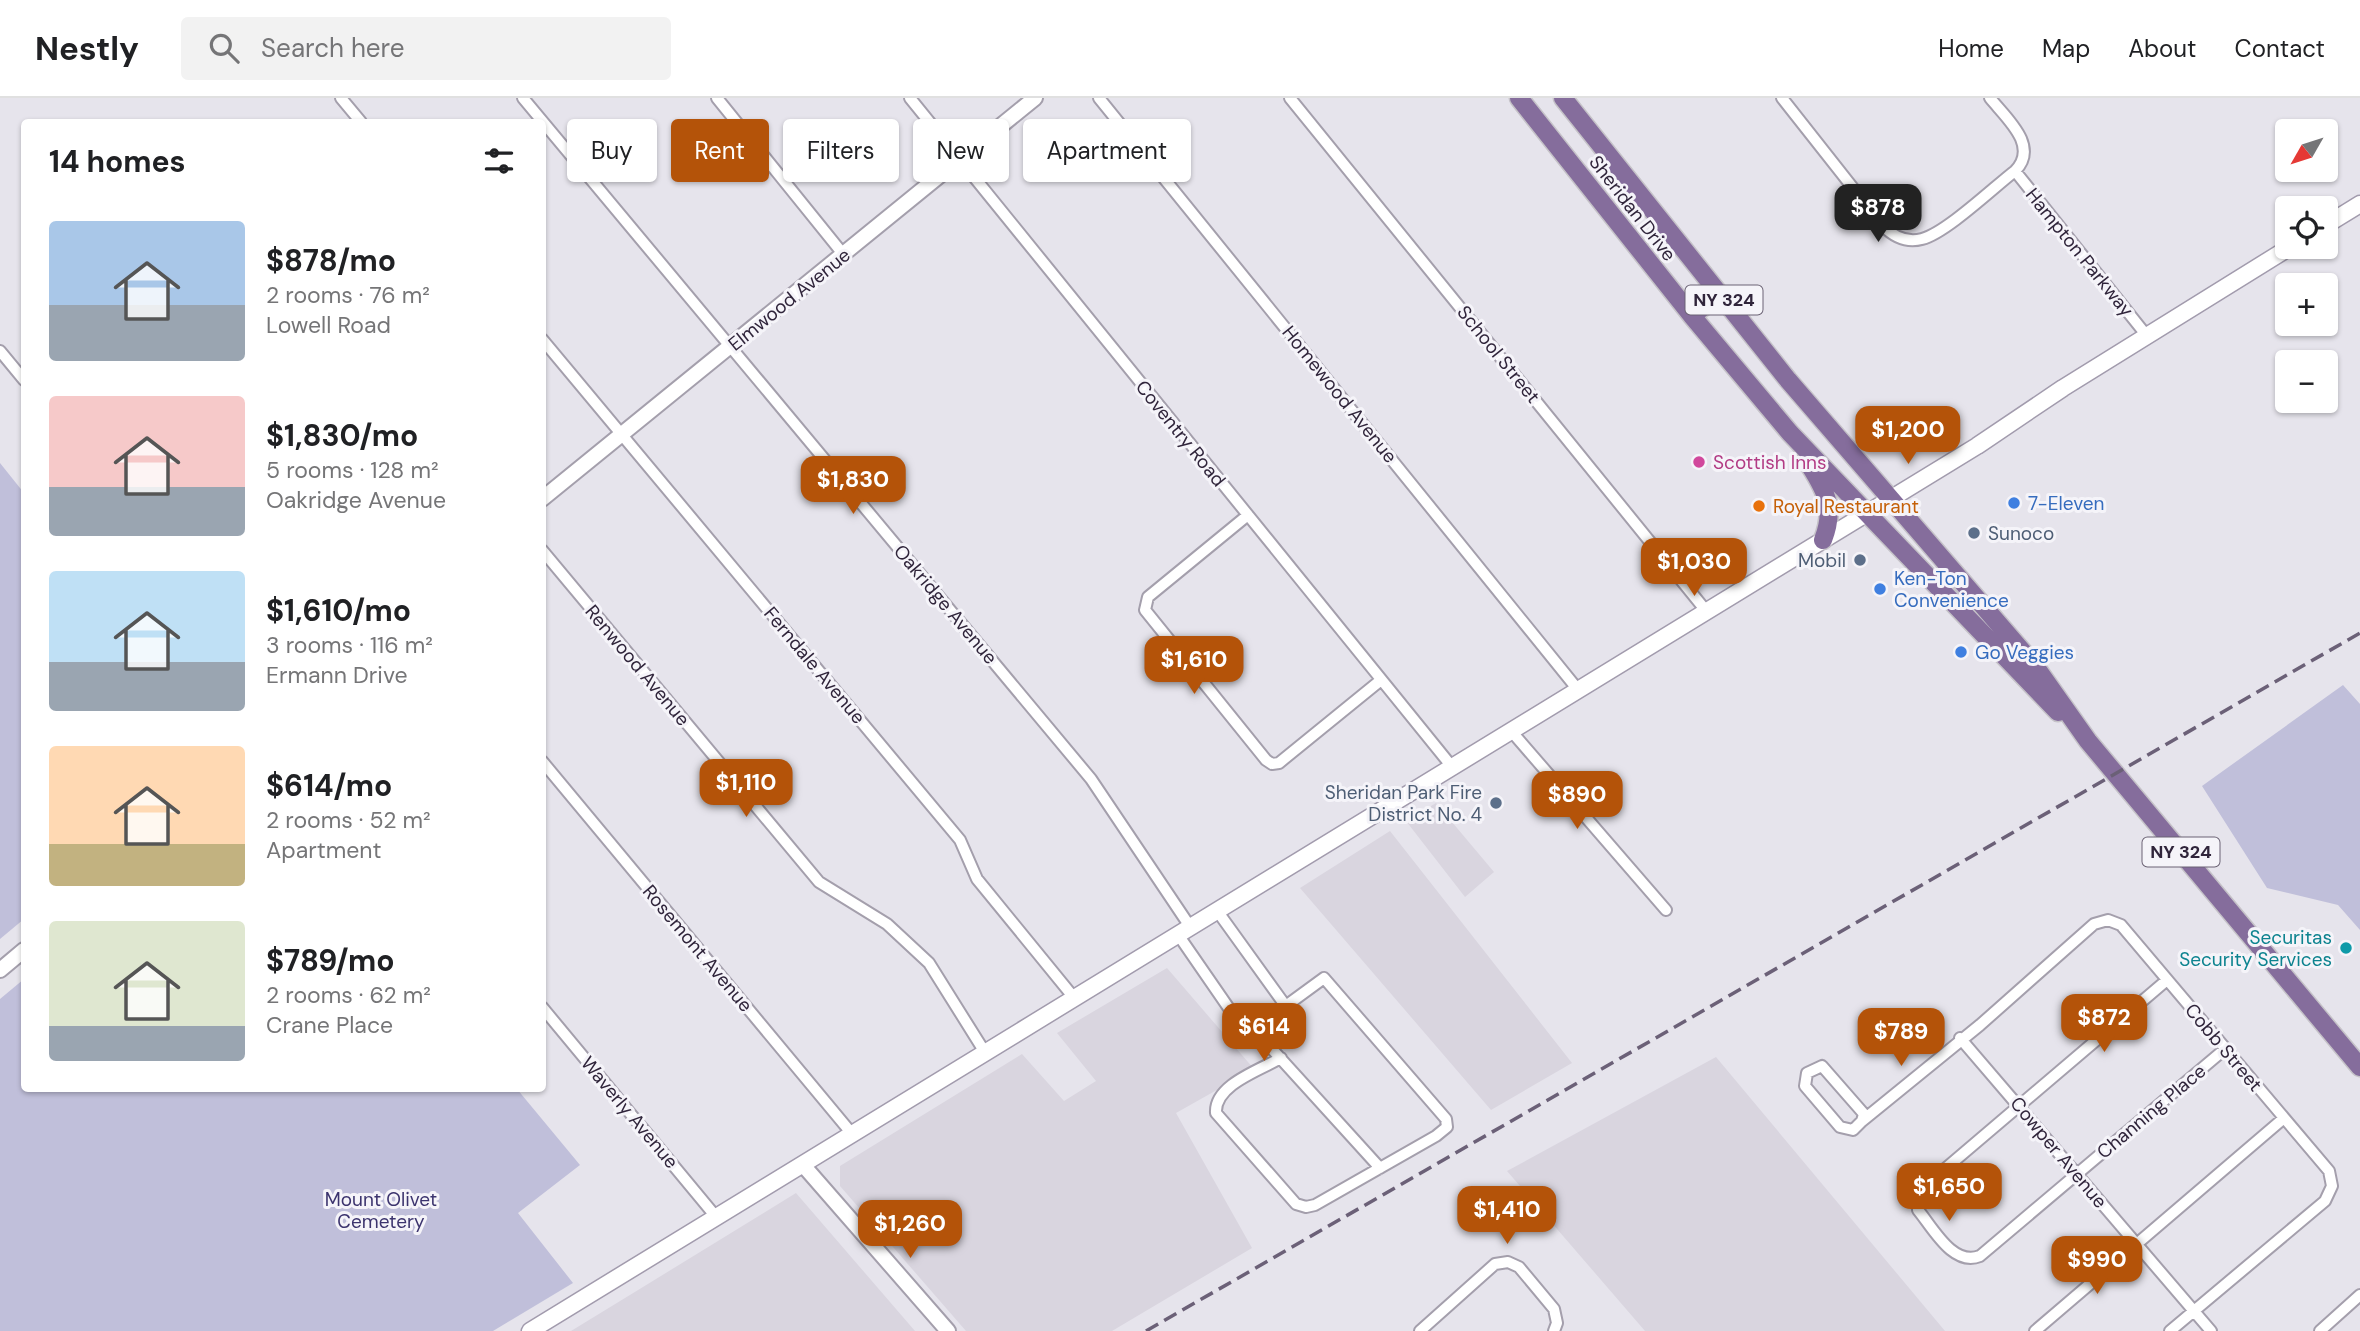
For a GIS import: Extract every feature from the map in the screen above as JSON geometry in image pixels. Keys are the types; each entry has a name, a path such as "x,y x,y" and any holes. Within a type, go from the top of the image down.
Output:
{"main road":[{"name":"Sheridan Drive","path":"1563,98 1719,294 1889,499 2035,666 2088,741 2360,1067"},
{"name":"Sheridan Drive","path":"1526,101 1692,316 1790,433 1991,646 2088,741"},
{"path":"2338,218 2360,204"},
{"path":"530,1331 1579,691 2275,256"},
{"path":"1692,316 1719,294"},
{"path":"1790,433 1828,497 1831,509 1823,540"}],"street":[{"path":"341,98 359,119"},
{"name":"Oakridge Avenue","path":"523,98 541,119"},
{"path":"717,98 844,254"},
{"name":"Coventry Road","path":"909,98 927,119"},
{"name":"Elmwood Avenue","path":"1009,119 1035,98"},
{"name":"Homewood Avenue","path":"1099,98 1579,691"},
{"name":"School Street","path":"1290,98 1707,612"},
{"path":"1782,98 1883,226 1897,237 1914,240 1933,234 2015,170"},
{"name":"Hampton Parkway","path":"1990,98 2025,145 2024,159 2015,170 2147,336"},
{"name":"Oakridge Avenue","path":"546,125 1091,779 1237,1020 1253,1030 1281,1058 1380,1168"},
{"name":"Elmwood Avenue","path":"546,496 932,182"},
{"name":"Coventry Road","path":"979,182 1452,768"},
{"name":"Ferndale Avenue","path":"546,344 960,840 977,879 1075,999"},
{"path":"0,351 21,376"},
{"path":"1248,515 1148,597 1144,604 1145,610 1272,764 1279,762 1381,680"},
{"name":"Renwood Avenue","path":"546,555 819,882 887,924 929,963 986,1054"},
{"path":"1512,732 1667,910"},
{"name":"Rosemont Avenue","path":"546,766 853,1135"},
{"path":"1218,912 1285,1005"},
{"name":"Cobb Street","path":"1960,1038 2101,920 2120,925 2329,1171 2330,1194 2325,1201 2194,1311"},
{"path":"0,970 21,952"},
{"path":"1253,1030 1324,978 1446,1119 1444,1130 1315,1205 1302,1207 1218,1118 1216,1101 1222,1092 1281,1058"},
{"name":"Channing Place","path":"2167,980 1919,1191 1918,1210 1953,1252 1966,1259 1980,1256 2225,1049"},
{"name":"Waverly Avenue","path":"546,1012 717,1218"},
{"path":"1862,1121 1864,1114 1826,1069 1817,1066 1807,1073 1804,1082 1807,1089 1840,1128 1849,1131 1862,1121 1960,1038"},
{"name":"Cowper Avenue","path":"1960,1038 2211,1331"},
{"path":"2035,1331 2284,1118"},
{"path":"803,1165 948,1331"},
{"path":"1420,1331 1495,1264 1508,1262 1519,1267 1554,1308 1557,1323 1554,1331"},
{"path":"2320,1331 2360,1296"},
{"path":"2170,1331 2194,1311"}],"shaded area":[{"path":"1436,803 1494,872 1465,897 1406,821"},
{"path":"1390,831 1572,1063 1491,1110 1300,888"},
{"path":"1167,968 1254,1069 1176,1113 1252,1248 1112,1331 966,1331 840,1186 840,1166 1022,1054 1064,1101 1096,1081 1057,1033"},
{"path":"1716,1057 1945,1331 1645,1331 1507,1171"},
{"path":"796,1193 915,1331 571,1331 643,1287"}],"green space":[{"path":"0,463 21,489 21,922 0,939"},
{"path":"2343,685 2360,704 2360,930 2338,905 2267,888 2202,786"},
{"name":"Mount Olivet Cemetery","path":"21,982 21,1092 519,1092 580,1165 518,1213 573,1283 493,1331 0,1331 0,999"}],"railway":[{"path":"1146,1331 2360,633"}],"place":[{"name":"Scottish Inns","path":"1699,462"},
{"name":"7-Eleven","path":"2014,503"},
{"name":"Royal Restaurant","path":"1759,506"},
{"name":"Sunoco","path":"1974,533"},
{"name":"Mobil","path":"1860,560"},
{"name":"Ken-Ton Convenience","path":"1880,589"},
{"name":"Go Veggies","path":"1961,652"},
{"name":"Sheridan Park Fire District No. 4","path":"1496,803"},
{"name":"Securitas Security Services","path":"2346,948"}]}
